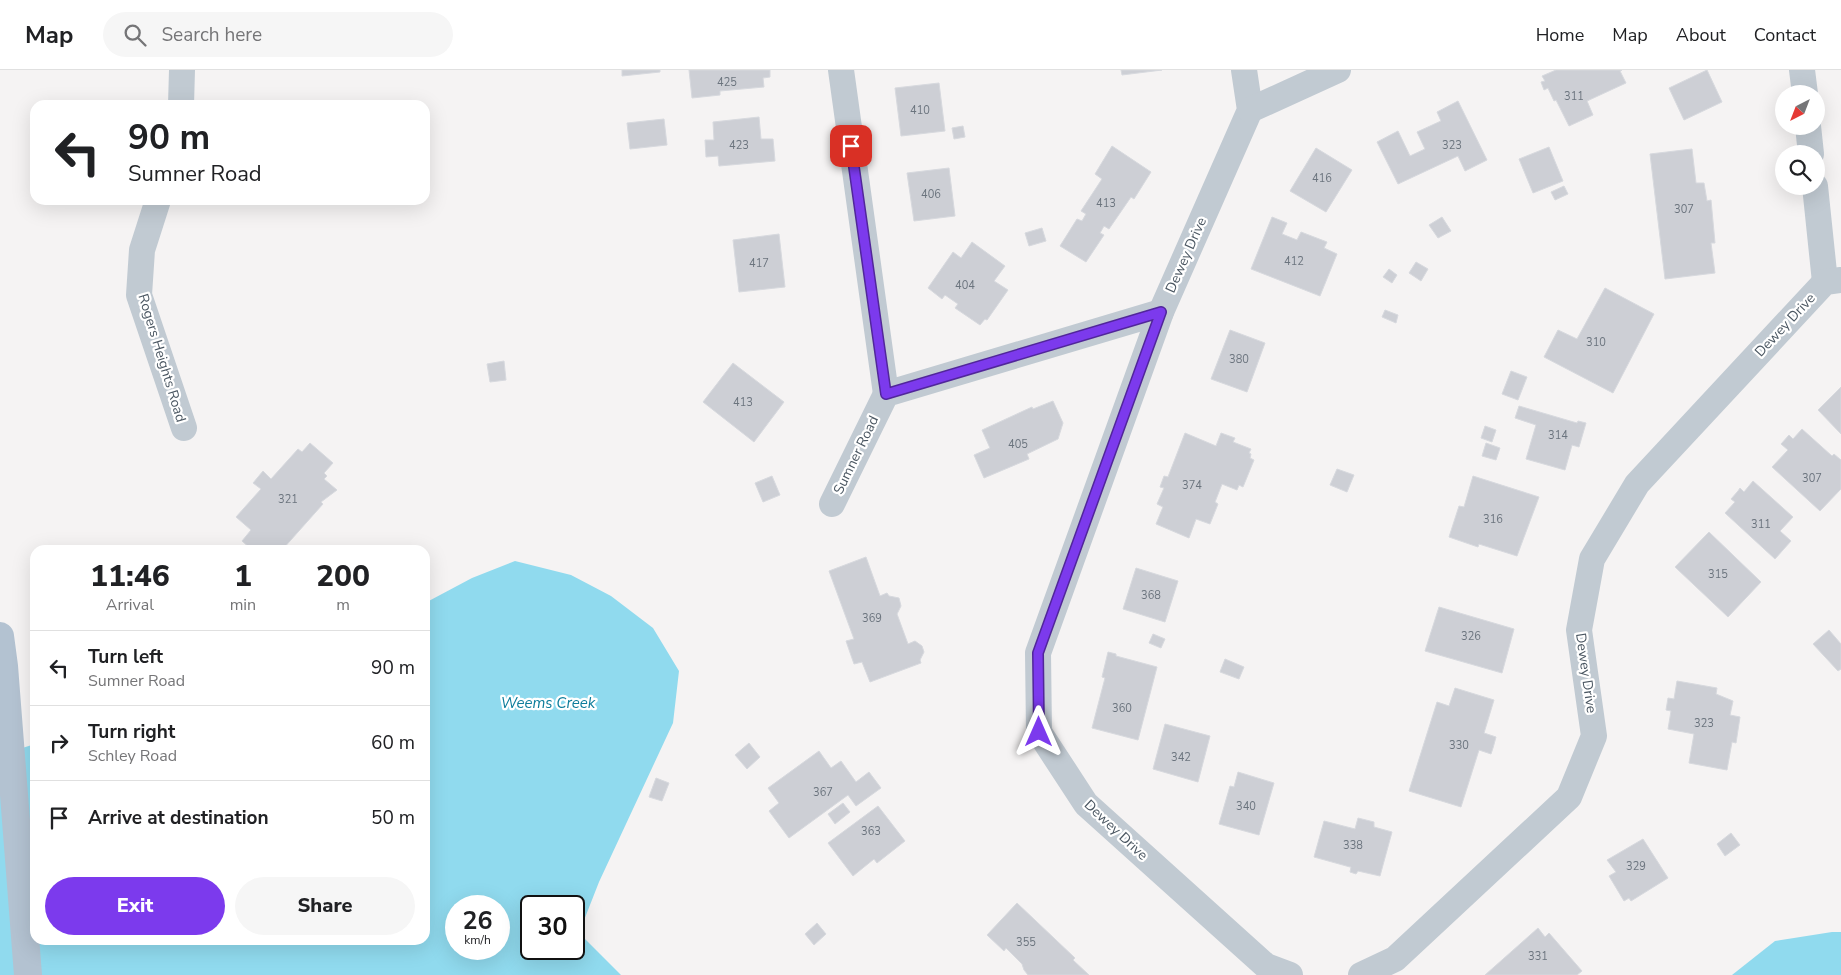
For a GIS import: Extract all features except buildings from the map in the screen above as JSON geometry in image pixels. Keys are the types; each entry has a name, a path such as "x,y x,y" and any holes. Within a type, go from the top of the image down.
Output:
{"main road":[{"path":"0,636 4,666 28,975"}],"street":[{"path":"181,100 182,70"},
{"path":"841,70 886,394 1161,312"},
{"path":"1244,70 1250,110 1338,70"},
{"path":"1802,70 1803,85"},
{"name":"Dewey Drive","path":"1250,110 1161,312 1038,653 1039,732 1086,804 1266,966 1290,975"},
{"path":"1816,195 1833,281"},
{"name":"Rogers Heights Road","path":"156,205 142,250 139,295 184,428"},
{"name":"Dewey Drive","path":"1361,975 1395,959 1569,797 1594,736 1578,630 1592,559 1638,484 1833,281"},
{"name":"Sumner Road","path":"832,504 886,394"}],"water":[{"name":"Weems Creek","path":"515,561 571,575 611,596 653,628 679,671 673,723 599,882 585,918 585,895 520,895 520,960 585,960 585,939 621,975 0,975 0,755 30,746 30,945 430,945 430,600 472,578"},
{"path":"1841,932 1841,975 1732,975 1775,941"}],"route":[{"path":"851,146 886,394 1161,312 1038,653 1039,732"}]}
